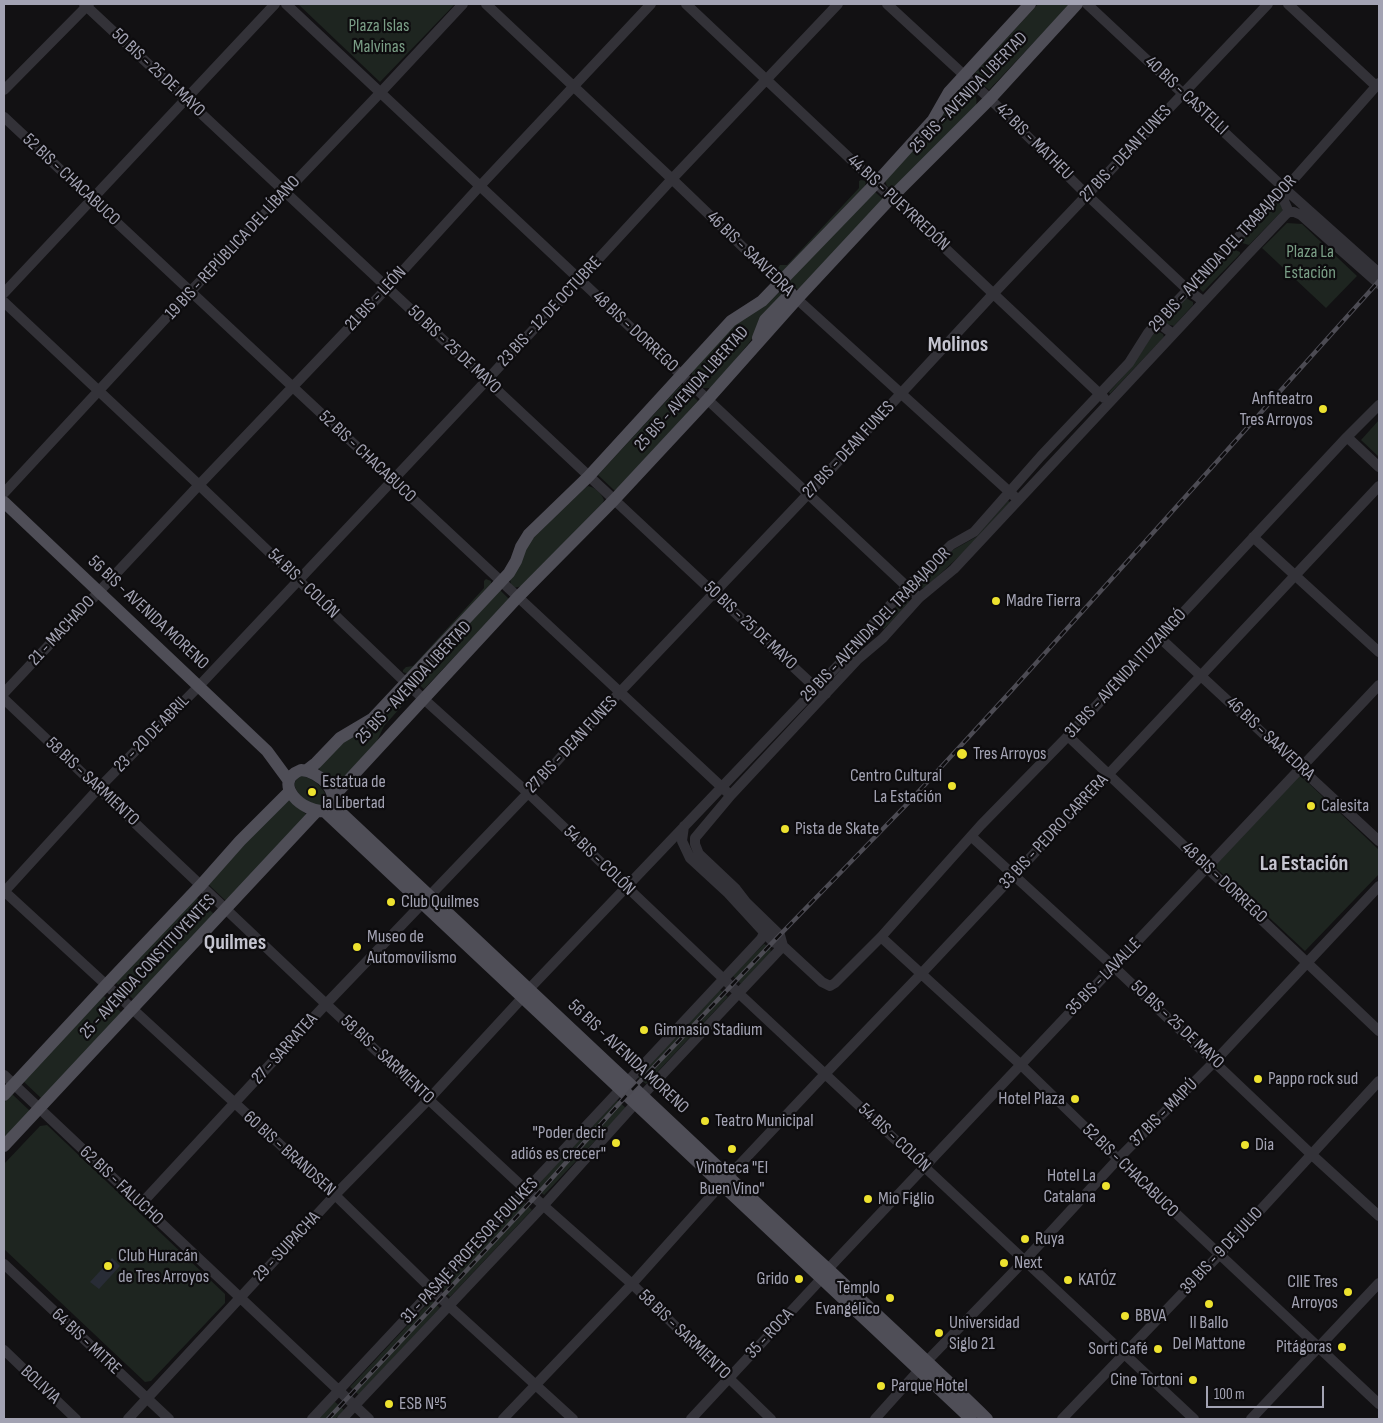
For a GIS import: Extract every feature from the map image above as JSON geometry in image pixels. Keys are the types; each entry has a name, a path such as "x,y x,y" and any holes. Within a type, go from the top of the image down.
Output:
{"main road":[{"name":"25 BIS - AVENIDA LIBERTAD","path":"303,770 316,763 340,738 372,719 500,583 516,561 521,547 529,534 589,476 731,321 762,301 876,183 933,120 949,92 1030,4"},
{"name":"25 BIS - AVENIDA LIBERTAD","path":"326,806 385,740 421,695 614,500 708,399 756,345 794,296 990,99 1077,4"},
{"name":"56 BIS - AVENIDA MORENO","path":"4,502 267,751 289,786"},
{"name":"56 BIS - AVENIDA MORENO","path":"267,751 303,770"},
{"path":"303,770 310,771 324,781 329,788 326,806 301,804 295,800 289,786 289,778 293,773 303,770"},
{"name":"25 - AVENIDA CONSTITUYENTES","path":"4,1095 106,984 201,885 289,786"},
{"name":"56 BIS - AVENIDA MORENO","path":"326,806 825,1274 924,1365 987,1419"},
{"name":"25 - AVENIDA CONSTITUYENTES","path":"4,1146 131,1008 326,806"},
{"name":"56 BIS - AVENIDA MORENO","path":"924,1365 971,1419"}],"street":[{"path":"4,90 86,4"},
{"name":"50 BIS - 25 DE MAYO","path":"86,4 714,594 816,688 826,694"},
{"path":"4,293 274,4"},
{"name":"48 BIS - DORREGO","path":"286,4 919,598"},
{"name":"19 BIS - REPÚBLICA DEL LÍBANO","path":"4,493 463,4"},
{"name":"46 BIS - SAAVEDRA","path":"486,4 672,178 780,283 1019,500"},
{"name":"21 BIS - LEÓN","path":"99,592 199,484 388,288 480,186 651,4"},
{"name":"44 BIS - PUEYRREDÓN","path":"686,4 994,293 1108,403"},
{"name":"23 BIS - 12 DE OCTUBRE","path":"199,686 487,380 672,178 838,4"},
{"name":"42 BIS - MATHEU","path":"887,4 990,99 1087,195 1188,290 1203,301"},
{"name":"40 BIS - CASTELLI","path":"1087,4 1285,189 1357,259 1379,284"},
{"name":"27 BIS - DEAN FUNES","path":"426,898 528,793 619,693 808,494 994,293 1268,4"},
{"path":"1288,4 1378,85"},
{"name":"29 BIS - AVENIDA DEL TRABAJADOR","path":"526,993 844,659 870,627 907,587 951,545 974,532 1040,456 1130,363 1156,322 1234,242 1274,196 1285,189 1378,85"},
{"name":"52 BIS - CHACABUCO","path":"4,117 500,583 731,796"},
{"path":"1285,189 1284,201 1289,212"},
{"name":"40 BIS - CASTELLI","path":"1289,212 1301,215 1357,259 1379,273"},
{"name":"29 BIS - AVENIDA DEL TRABAJADOR","path":"767,929 736,888 699,854 694,844 696,838 731,796 857,660 883,638 919,598 954,569 1050,464 1289,212"},
{"path":"1234,242 1249,253"},
{"name":"54 BIS - COLÓN","path":"4,302 98,392 199,484 406,683 528,793 1194,1419"},
{"path":"1156,322 1174,334"},
{"name":"31 BIS - AVENIDA ITUZAINGÓ","path":"783,946 822,982 830,986 835,983 881,937 981,826 1068,736 1379,404"},
{"path":"1347,436 1379,467"},
{"path":"1040,456 1050,464"},
{"name":"33 BIS - PEDRO CARRERA","path":"503,1419 632,1284 825,1074 1379,486"},
{"path":"1254,537 1379,652"},
{"name":"21 - MACHADO","path":"4,693 99,592"},
{"path":"870,627 883,638"},
{"name":"46 BIS - SAAVEDRA","path":"1159,638 1379,841"},
{"name":"35 BIS - LAVALLE","path":"825,1274 1020,1064 1114,967 1379,685"},
{"name":"23 - 20 DE ABRIL","path":"4,891 98,789 199,686"},
{"name":"58 BIS - SARMIENTO","path":"4,699 326,1004 527,1190 632,1284 772,1419"},
{"name":"48 BIS - DORREGO","path":"1068,736 1379,1030"},
{"path":"746,763 755,770"},
{"path":"700,833 686,824 682,841 690,858 767,929 773,942 783,946"},
{"name":"50 BIS - 25 DE MAYO","path":"972,838 1114,967 1379,1216"},
{"name":"37 BIS - MAIPÚ","path":"875,1419 1118,1159 1215,1061 1379,886"},
{"name":"60 BIS - BRANDSEN","path":"4,891 335,1195 449,1306 573,1419"},
{"name":"27 - SARRATEA","path":"141,1204 426,898"},
{"name":"31 - PASAJE PROFESOR FOULKES","path":"312,1419 761,939 767,929"},
{"name":"52 BIS - CHACABUCO","path":"881,937 1020,1064 1219,1255 1379,1404"},
{"name":"31 - PASAJE PROFESOR FOULKES","path":"342,1419 544,1205 783,946"},
{"name":"29 - SUIPACHA","path":"128,1419 335,1195 429,1099 526,993"},
{"name":"62 BIS - FALUCHO","path":"4,1075 369,1419"},
{"name":"39 BIS - 9 DE JULIO","path":"1062,1419 1219,1255 1379,1081"},
{"name":"64 BIS - MITRE","path":"4,1264 169,1419"},
{"name":"35 - ROCA","path":"691,1419 825,1274"},
{"path":"1251,1419 1379,1283"},
{"name":"BOLIVIA","path":"4,1350 76,1419"}],"green space":[{"name":"Plaza Islas Malvinas","path":"298,4 455,4 380,82"},
{"path":"1038,4 1070,4 989,90 973,75"},
{"path":"963,86 974,93 976,105 893,188 887,186 885,181 931,132 946,105 959,88"},
{"path":"859,181 866,181 865,186 781,273 778,273 780,265 787,265 859,188"},
{"path":"874,191 883,199 798,290 789,281"},
{"path":"1278,199 1283,210 1249,245 1242,243 1241,240"},
{"name":"Plaza La Estación","path":"1287,223 1302,224 1357,276 1326,308 1262,248"},
{"path":"1233,249 1240,252 1240,254 1203,292 1199,285"},
{"path":"780,292 783,292 749,343 712,388 703,388 692,378 692,371 732,325"},
{"path":"1186,298 1193,302 1193,305 1174,326 1166,324 1165,320"},
{"path":"1159,332 1164,337 1110,394 1109,392 1133,364 1151,337"},
{"path":"681,385 698,401 615,491 598,475"},
{"path":"1379,420 1379,457 1361,440"},
{"path":"588,486 596,489 602,495 604,500 602,504 522,586 514,588 511,586 510,578 531,540"},
{"path":"1008,501 1010,502 965,551 927,586 924,588 919,587 918,584 951,551 976,537"},
{"path":"486,579 491,581 491,584 408,674 403,672 406,667 413,666 484,588 484,581"},
{"path":"500,590 509,599 424,689 415,681"},
{"path":"909,597 909,602 884,629 879,625 904,598"},
{"path":"407,692 411,694 410,697 384,726 376,743 337,784 333,784 318,768 342,742"},
{"path":"299,775 313,780 323,790 328,799 323,808 309,802 298,793 294,784"},
{"path":"1300,775 1379,850 1379,874 1305,951 1214,866"},
{"path":"288,798 307,815 226,901 208,884"},
{"path":"196,897 215,915 133,999 114,981"},
{"path":"764,944 770,947 771,953 741,984 732,975"},
{"path":"719,989 728,997 646,1084 636,1076"},
{"path":"104,996 122,1013 42,1099 23,1081"},
{"path":"12,1094 30,1111 4,1139 4,1103"},
{"path":"617,1100 626,1108 544,1195 535,1187"},
{"name":"Club Huracán de Tres Arroyos","path":"47,1125 225,1294 225,1303 151,1381 145,1382 4,1249 4,1164 40,1126"},
{"path":"523,1201 532,1210 450,1297 441,1288"},
{"path":"431,1300 440,1308 359,1395 350,1387"},
{"path":"334,1401 344,1410 335,1419 318,1419"}],"shaded area":[{"path":"112,1258 120,1266 99,1289 90,1282"}],"railway":[{"path":"328,1419 535,1197 627,1095 909,802 1379,281"}],"place":[{"name":"Anfiteatro Tres Arroyos","path":"1323,409"},
{"name":"Madre Tierra","path":"996,601"},
{"name":"Tres Arroyos","path":"962,754"},
{"name":"Centro Cultural La Estación","path":"952,786"},
{"name":"Estatua de la Libertad","path":"312,792"},
{"name":"Calesita","path":"1311,806"},
{"name":"Pista de Skate","path":"785,829"},
{"name":"Club Quilmes","path":"391,902"},
{"name":"Museo de Automovilismo","path":"357,947"},
{"name":"Gimnasio Stadium","path":"644,1030"},
{"name":"Pappo rock sud","path":"1258,1079"},
{"name":"Hotel Plaza","path":"1075,1099"},
{"name":"Teatro Municipal","path":"705,1121"},
{"name":"\"Poder decir adiós es crecer\"","path":"616,1143"},
{"name":"Dia","path":"1245,1145"},
{"name":"Vinoteca \"El Buen Vino\"","path":"732,1149"},
{"name":"Hotel La Catalana","path":"1106,1186"},
{"name":"Mio Figlio","path":"868,1199"},
{"name":"Ruya","path":"1025,1239"},
{"name":"Next","path":"1004,1263"},
{"name":"Club Huracán de Tres Arroyos","path":"108,1266"},
{"name":"Grido","path":"799,1279"},
{"name":"KATÓZ","path":"1068,1280"},
{"name":"CIIE Tres Arroyos","path":"1348,1292"},
{"name":"Templo Evangélico","path":"890,1298"},
{"name":"Il Ballo Del Mattone","path":"1209,1304"},
{"name":"BBVA","path":"1125,1316"},
{"name":"Universidad Siglo 21","path":"939,1333"},
{"name":"Pitágoras","path":"1342,1347"},
{"name":"Sorti Café","path":"1158,1349"},
{"name":"Cine Tortoni","path":"1193,1380"},
{"name":"Parque Hotel","path":"881,1386"},
{"name":"ESB Nº5","path":"389,1404"}],"district":[{"name":"Molinos","path":"958,345"},
{"name":"La Estación","path":"1304,864"},
{"name":"Quilmes","path":"235,943"}]}
